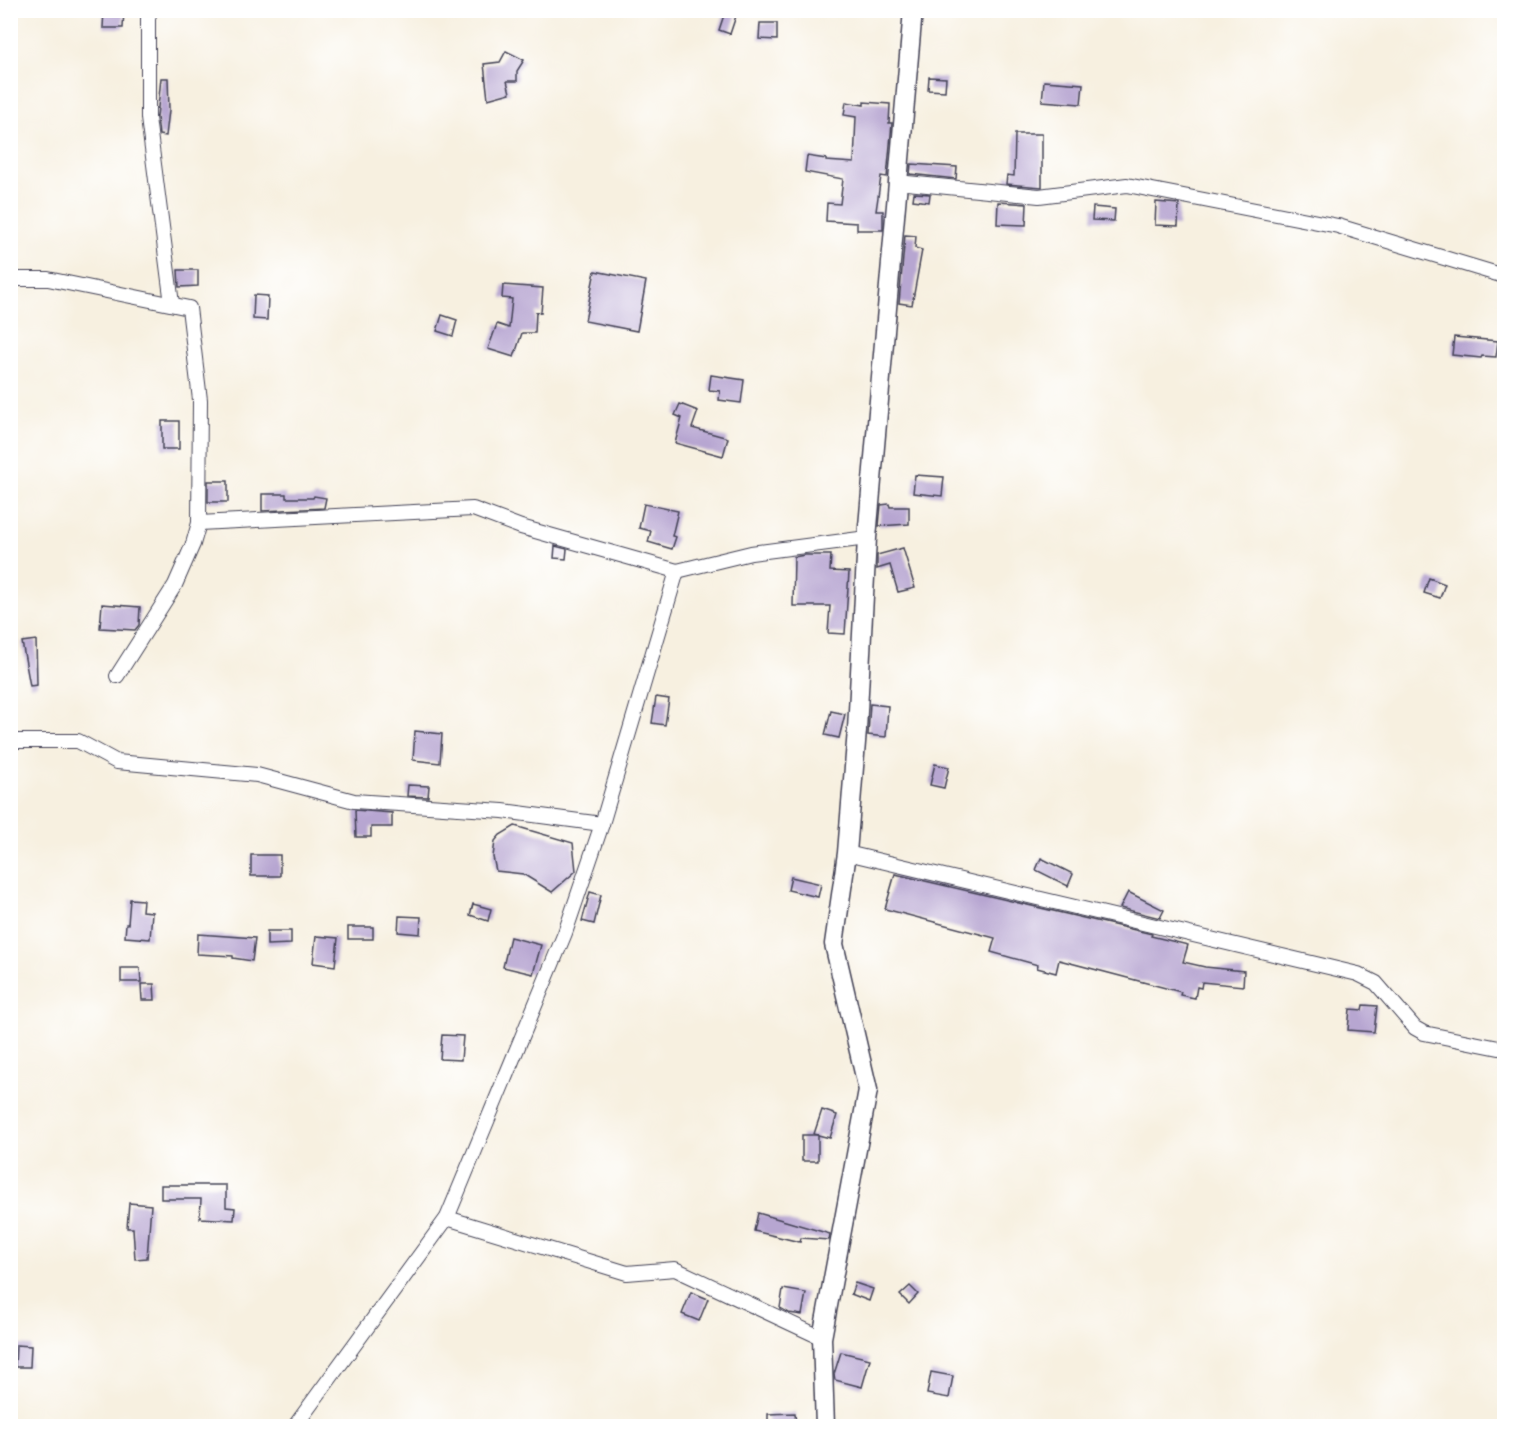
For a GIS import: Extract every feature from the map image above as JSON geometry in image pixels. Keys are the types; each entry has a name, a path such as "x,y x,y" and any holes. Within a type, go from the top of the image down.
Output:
{"street":[{"path":"150,10 148,19 148,118 172,304"},
{"path":"825,1426 822,1338 868,1090 834,944 847,853 867,538 913,10"},
{"path":"897,182 1039,196 1127,184 1338,226 1504,276"},
{"path":"10,279 48,279 189,308 200,400 199,523 193,544 175,585 117,676"},
{"path":"199,523 473,509 521,527 678,571 752,553 867,538"},
{"path":"295,1426 447,1218 565,933 602,824 678,571"},
{"path":"10,741 78,741 117,762 257,775 354,801 503,811 602,824"},
{"path":"847,853 1358,974 1376,982 1415,1028 1424,1033 1504,1049"},
{"path":"447,1218 627,1273 675,1269 822,1338"}],"building":[{"path":"104,10 124,10 123,28 103,28"},
{"path":"725,12 736,16 730,34 719,30"},
{"path":"760,23 777,23 777,40 759,39"},
{"path":"506,51 524,60 517,71 517,81 507,81 510,93 488,99 484,64 500,62"},
{"path":"929,77 946,78 945,91 928,90"},
{"path":"161,78 168,78 169,110 166,136 159,135 157,117"},
{"path":"1044,81 1083,84 1081,104 1042,101"},
{"path":"846,102 864,105 864,102 890,104 889,123 892,123 887,177 881,176 876,211 883,211 883,230 857,230 857,223 826,221 827,203 840,204 843,179 805,172 807,156 826,159 826,161 854,163 856,117 844,115"},
{"path":"1015,134 1042,134 1042,187 1006,184 1007,175 1014,176"},
{"path":"911,164 957,167 956,179 910,174"},
{"path":"914,193 930,194 929,202 913,200"},
{"path":"998,202 1027,204 1026,225 997,224"},
{"path":"1156,202 1179,204 1178,226 1155,225"},
{"path":"1093,207 1115,209 1114,221 1092,220"},
{"path":"905,235 916,236 915,248 922,250 912,305 899,303"},
{"path":"178,270 198,270 198,286 179,287"},
{"path":"595,271 646,281 637,331 585,321"},
{"path":"503,285 543,288 541,313 536,312 535,333 522,333 514,357 488,349 497,324 509,328 512,299 502,298"},
{"path":"254,295 268,296 267,320 253,319"},
{"path":"442,315 457,320 453,336 437,331"},
{"path":"1454,337 1498,341 1496,357 1452,355"},
{"path":"711,375 744,380 741,403 719,400 720,391 709,390"},
{"path":"680,404 698,411 692,428 728,438 723,456 675,443 682,418 675,415"},
{"path":"162,421 179,421 179,449 162,449"},
{"path":"915,475 944,477 942,496 913,493"},
{"path":"208,481 228,481 228,502 208,502"},
{"path":"262,494 286,494 286,498 313,498 314,496 326,498 324,508 262,511"},
{"path":"644,504 678,511 672,536 676,537 672,549 648,542 651,531 639,528"},
{"path":"889,504 890,507 909,507 909,524 879,526 881,505"},
{"path":"555,546 567,549 566,559 554,558"},
{"path":"903,548 915,588 898,592 890,565 877,569 877,555"},
{"path":"831,555 830,571 849,572 845,634 828,633 830,606 793,606 794,557"},
{"path":"1429,578 1445,584 1440,598 1424,593"},
{"path":"102,604 140,607 139,625 135,630 100,628"},
{"path":"36,640 37,685 30,686 22,642"},
{"path":"656,697 669,699 665,725 652,723"},
{"path":"870,704 888,706 886,737 868,735"},
{"path":"831,711 845,714 839,738 825,735"},
{"path":"415,731 442,734 440,763 413,760"},
{"path":"935,764 949,767 944,788 930,785"},
{"path":"408,785 429,786 428,797 407,796"},
{"path":"355,810 392,813 392,827 371,827 371,837 356,837"},
{"path":"515,826 573,843 576,871 552,892 523,874 496,871 493,857 495,841"},
{"path":"251,855 280,855 280,876 251,876"},
{"path":"1041,858 1073,874 1068,886 1036,870"},
{"path":"895,874 1152,934 1151,936 1188,945 1183,962 1244,971 1243,986 1202,982 1201,988 1197,987 1195,998 1180,995 1181,992 1059,960 1056,973 1037,968 1038,965 991,952 995,938 885,909"},
{"path":"791,877 821,884 818,897 788,890"},
{"path":"590,892 601,895 594,924 582,921"},
{"path":"1128,892 1164,910 1160,918 1120,908"},
{"path":"130,899 143,900 142,911 152,912 150,939 125,937"},
{"path":"473,904 491,909 488,921 470,915"},
{"path":"399,916 421,917 420,934 398,932"},
{"path":"348,927 373,927 373,939 348,939"},
{"path":"267,931 291,931 291,944 267,945"},
{"path":"198,934 255,938 252,961 233,958 233,956 197,954"},
{"path":"316,936 338,938 335,966 313,963"},
{"path":"510,937 541,945 533,974 503,967"},
{"path":"121,968 140,968 141,982 121,982"},
{"path":"141,984 154,984 155,1000 142,1000"},
{"path":"1363,1005 1377,1006 1374,1032 1348,1030 1350,1009 1362,1010"},
{"path":"442,1035 463,1036 461,1060 440,1059"},
{"path":"822,1110 837,1115 830,1138 814,1134"},
{"path":"802,1135 818,1135 818,1161 802,1161"},
{"path":"161,1185 226,1185 226,1207 235,1208 234,1220 200,1218 201,1199 161,1199"},
{"path":"129,1203 151,1205 147,1258 135,1259 133,1228 127,1228"},
{"path":"758,1213 830,1234 829,1240 801,1238 800,1242 754,1231"},
{"path":"855,1283 873,1289 869,1301 851,1294"},
{"path":"910,1286 918,1294 909,1304 900,1295"},
{"path":"783,1289 806,1293 802,1315 789,1313 780,1308"},
{"path":"691,1292 708,1299 699,1321 682,1314"},
{"path":"16,1345 31,1346 30,1367 15,1367"},
{"path":"841,1352 870,1359 862,1387 835,1380 834,1374"},
{"path":"931,1372 953,1376 949,1398 927,1394"},
{"path":"795,1413 796,1426 768,1426 768,1414"}]}
